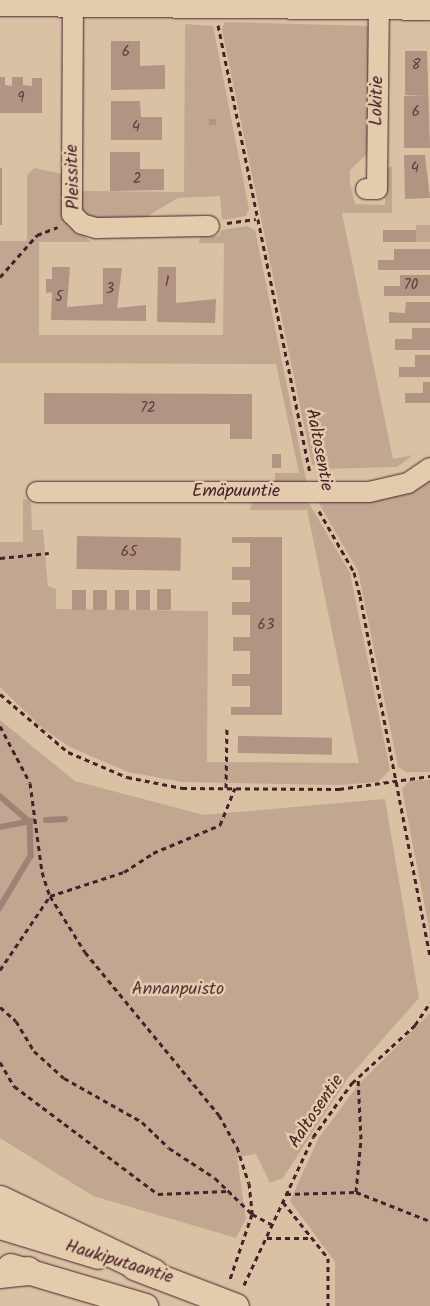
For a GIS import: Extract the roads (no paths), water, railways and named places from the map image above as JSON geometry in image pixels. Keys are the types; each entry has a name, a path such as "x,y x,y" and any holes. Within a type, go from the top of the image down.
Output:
{"highway":[{"path":"0,1200 153,1272"},
{"path":"0,1274 28,1271"}],"main road":[{"name":"Haukiputaantie","path":"0,1226 240,1296"},
{"name":"Haukiputaantie","path":"0,1263 145,1306"}],"street":[{"path":"0,6 73,4 214,7 379,5 430,10"},
{"name":"Pleissitie","path":"73,4 72,208 77,221 96,228 209,226"},
{"name":"Lokitie","path":"366,189 377,189 379,5"},
{"name":"Emäpuuntie","path":"37,492 313,493 387,491 430,468"}],"waterway":[{"path":"0,796 30,822 31,856 0,908"},
{"path":"46,820 65,819"},
{"path":"0,827 32,821"}],"park label":[{"name":"Annanpuisto","path":"178,990"}]}
